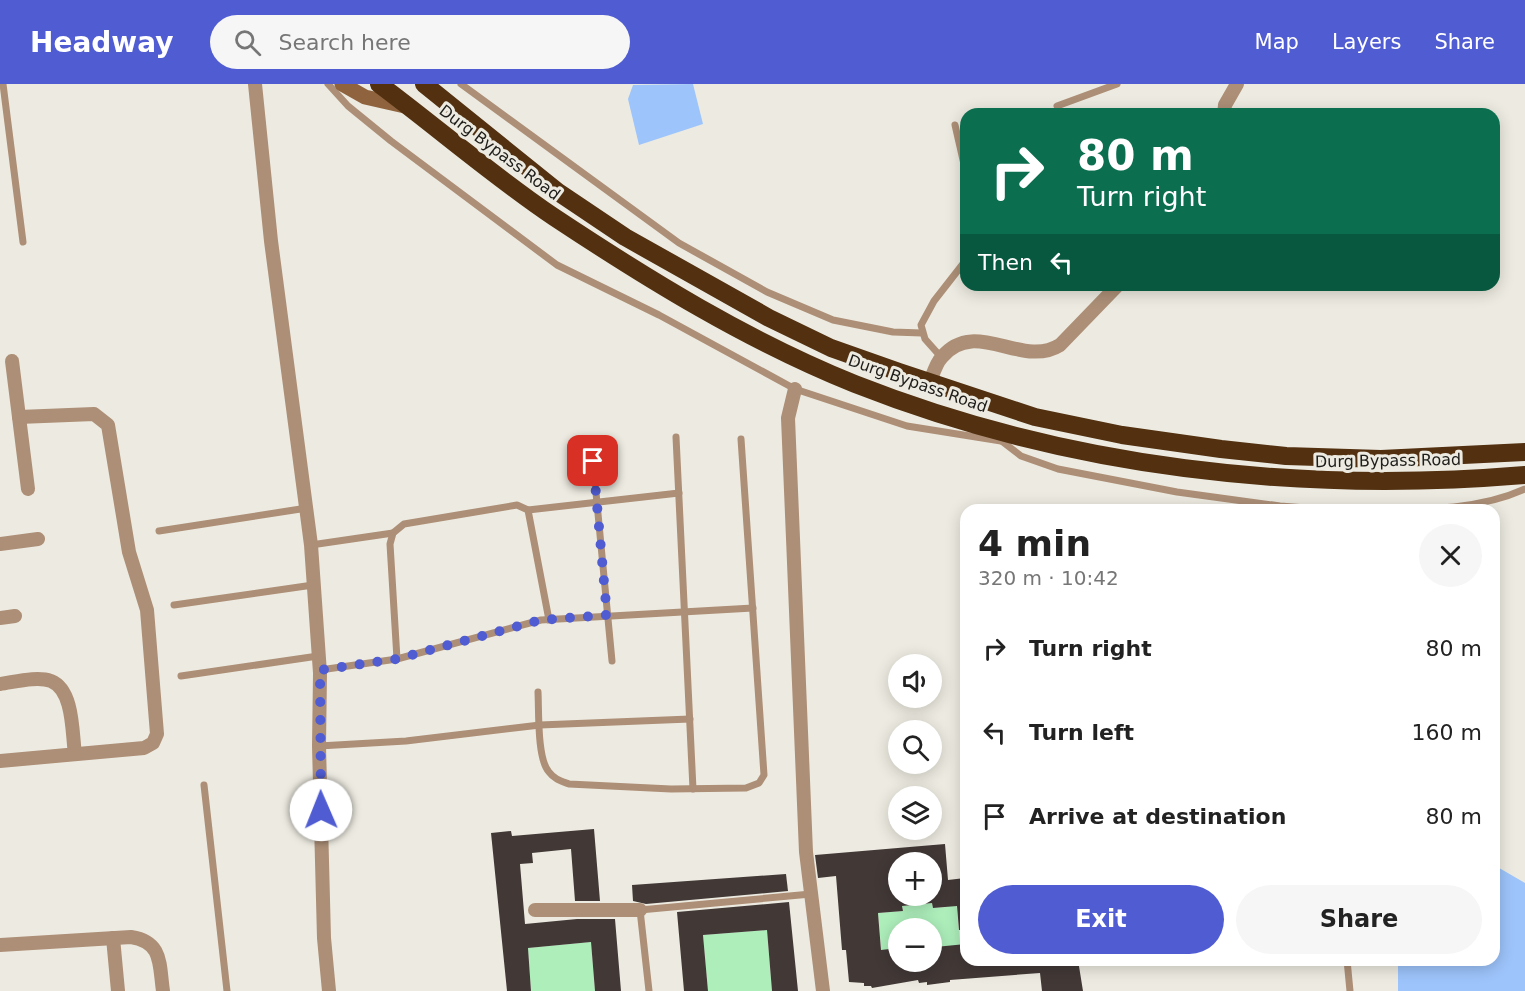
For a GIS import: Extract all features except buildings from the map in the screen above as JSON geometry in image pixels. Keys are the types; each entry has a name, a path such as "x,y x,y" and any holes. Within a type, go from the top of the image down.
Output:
{"highway":[{"name":"Durg Bypass Road","path":"379,84 481,165 550,215 700,307 757,339 854,384 996,435 1078,452 1197,470 1298,481 1403,481 1525,475"},
{"name":"Durg Bypass Road","path":"424,84 558,192 625,237 769,318 831,348 930,382 1035,417 1122,435 1221,449 1286,456 1381,459 1525,452"}],"street":[{"path":"255,84 272,241 311,545 319,663 324,938 329,991"},
{"path":"342,84 365,97 411,108"},
{"path":"1225,108 1237,84"},
{"path":"930,382 941,357 962,342 972,340 1028,353 1050,352 1060,345 1112,291"},
{"path":"12,361 28,489"},
{"path":"795,388 788,418 806,852 823,991"},
{"path":"0,761 144,748 153,743 157,734 147,610 129,552 108,425 94,414 19,417"},
{"path":"0,544 38,538"},
{"path":"0,618 15,616"},
{"path":"0,684 49,680 59,686 67,699 75,754"},
{"path":"535,910 640,910"},
{"path":"112,938 118,991"},
{"path":"0,945 112,938 143,939 152,945 157,953 163,991"}],"lane":[{"path":"3,84 23,242"},
{"path":"328,84 348,106 391,141 557,265 659,315 795,388 907,426 996,435 1021,456 1058,469 1177,492 1265,504"},
{"path":"460,84 680,243 767,292 833,320 893,332 922,333"},
{"path":"1057,106 1117,84"},
{"path":"955,124 960,146"},
{"path":"941,357 922,333 924,317 960,268"},
{"path":"676,437 693,789"},
{"path":"538,692 547,770 556,779 569,784 693,789 746,788 759,783 764,775 741,439"},
{"path":"591,440 612,661"},
{"path":"1476,504 1525,489"},
{"path":"311,545 393,533 404,524 517,505 528,510 679,493"},
{"path":"159,531 307,508"},
{"path":"528,510 549,620"},
{"path":"393,533 390,544 390,567 397,659"},
{"path":"174,605 313,585"},
{"path":"182,676 319,663 397,659 549,620 753,608"},
{"path":"319,746 406,741 540,725 690,719"},
{"path":"204,785 227,991"},
{"path":"649,991 640,910 811,894"},
{"path":"1348,966 1350,991"}],"green space":[{"path":"956,900 960,952 948,946 942,946 942,918 888,918 888,951 875,956 881,947 878,913 903,911 902,906 933,906 933,908 947,907"},
{"path":"767,930 772,991 708,991 703,935"},
{"path":"591,942 595,991 531,991 528,948"}],"water":[{"path":"693,84 703,124 639,145 628,99 633,85"},
{"path":"1500,868 1525,883 1525,991 1398,991 1398,966 1500,966"}],"route":[{"path":"321,810 320,670 397,659 541,620 607,615 593,461"}]}
